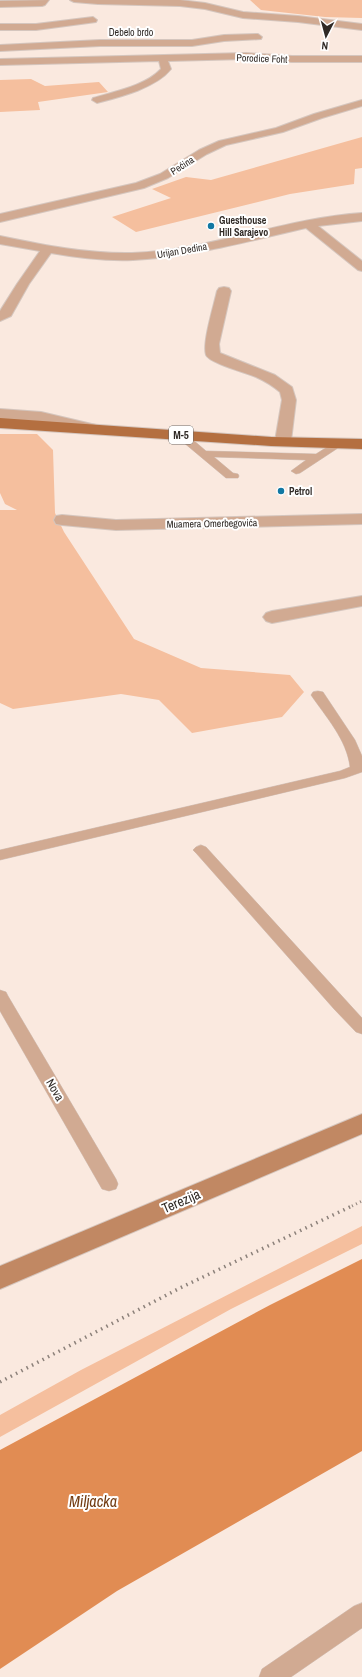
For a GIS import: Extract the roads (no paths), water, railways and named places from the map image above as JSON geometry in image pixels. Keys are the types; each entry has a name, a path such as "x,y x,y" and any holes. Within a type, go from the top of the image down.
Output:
{"main road":[{"name":"M-5","path":"0,423 283,441 362,444"},
{"name":"Terezija","path":"0,1278 362,1123"}],"street":[{"path":"0,4 42,3 45,0"},
{"path":"74,0 186,4 218,8 243,15 298,19 362,27"},
{"path":"0,27 36,27 92,20"},
{"name":"Debelo brdo","path":"0,61 2,48 100,43 178,43 224,38 258,37"},
{"name":"Porodice Foht","path":"0,61 66,62 246,56 292,59 362,59"},
{"path":"97,100 135,88 158,78 166,69 162,58"},
{"path":"0,71 66,62"},
{"name":"Pećina","path":"0,218 140,186 164,176 203,152 223,143 279,130 318,116 362,103"},
{"name":"Urijan Dedina","path":"0,240 48,249 98,255 149,255 255,236 308,224 350,217 362,217"},
{"path":"308,224 362,267"},
{"path":"0,317 6,313 23,284 48,249"},
{"path":"224,291 212,344 214,355 279,382 288,390 289,400 283,441"},
{"path":"0,414 41,417 91,428"},
{"name":"Muamera Omerbegovića","path":"62,520 116,525 362,519"},
{"path":"272,617 362,601"}],"lane":[{"path":"181,435 230,476 234,476"},
{"path":"296,471 339,444"},
{"path":"204,454 318,457"},
{"path":"0,855 344,774 357,769 358,761 352,747 318,695"},
{"path":"201,850 362,1028"},
{"name":"Nova","path":"0,996 109,1184"},
{"path":"271,1677 362,1614"}],"water":[{"name":"Miljacka","path":"362,1259 362,1451 117,1591 0,1669 0,1450 270,1305"}],"place":[{"name":"Guesthouse Hill Sarajevo","path":"211,226"},
{"name":"Petrol","path":"281,491"}]}
